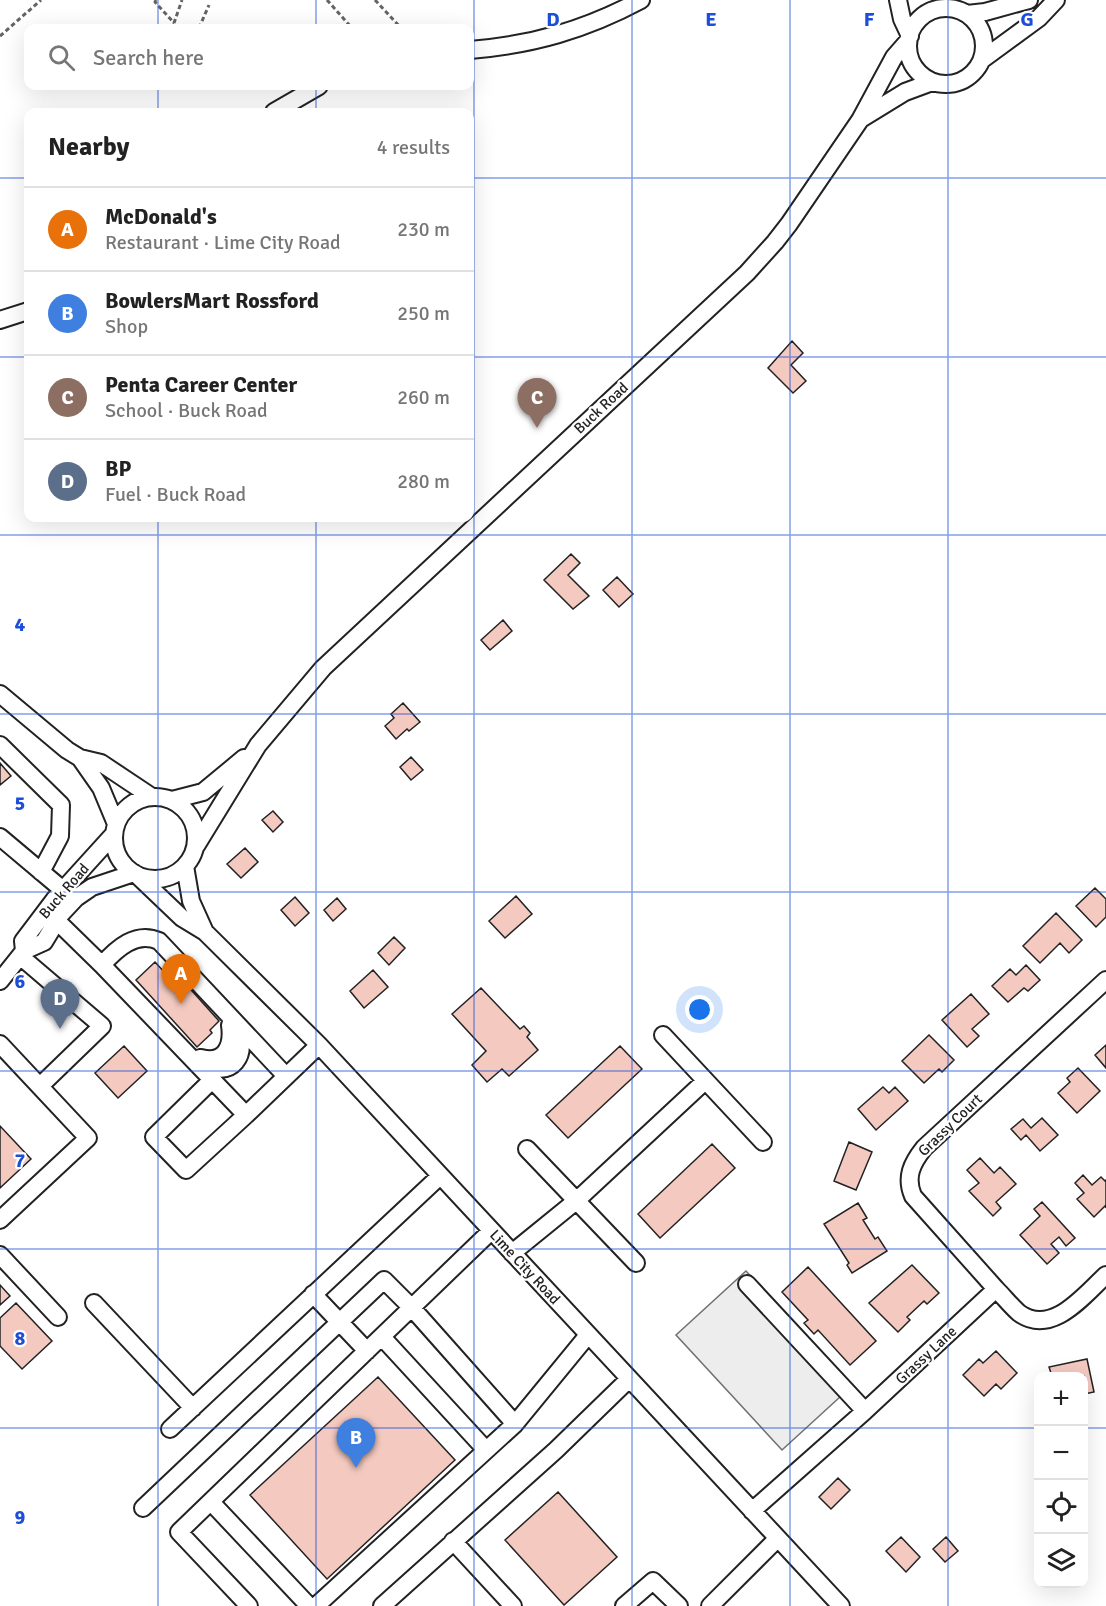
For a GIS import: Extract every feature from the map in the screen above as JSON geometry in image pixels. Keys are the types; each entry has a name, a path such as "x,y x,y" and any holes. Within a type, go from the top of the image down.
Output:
{"street":[{"path":"474,50 501,47 569,32 641,0"},
{"path":"898,0 909,38 909,54 913,66 921,75 932,82 944,85 956,83 977,70 983,59 985,47 983,34 977,22 967,14 943,4 917,21 909,38"},
{"path":"967,14 985,12 1029,0"},
{"path":"983,59 1039,18 1056,0"},
{"name":"Buck Road","path":"196,846 258,745 322,668 763,257 789,224 860,120 884,72 909,38"},
{"path":"860,120 905,92 932,82"},
{"path":"281,108 313,90"},
{"path":"0,320 24,312"},
{"path":"0,694 67,750 80,758 101,763 152,797"},
{"path":"0,745 61,805 60,836 41,872"},
{"name":"Buck Road","path":"172,800 203,792 258,745"},
{"path":"80,758 101,788 115,830 114,848 126,868 147,879 171,876 185,866 196,846 191,818 183,807 159,796 134,802 124,811 115,830"},
{"name":"Buck Road","path":"22,953 23,941 115,830"},
{"path":"0,837 63,890"},
{"name":"Lime City Road","path":"185,866 192,901 205,932"},
{"name":"Buck Road","path":"0,981 22,953 44,942 57,921 76,898 92,887 136,875"},
{"name":"Lime City Road","path":"136,875 182,918 205,932 319,1045 840,1606"},
{"path":"57,921 246,1115"},
{"path":"102,965 111,954 132,940 144,937 159,941 286,1076"},
{"path":"160,1027 173,1030 212,1068 224,1069 236,1063 241,1054 237,1030 172,960 168,949"},
{"path":"22,953 102,1026 40,1086"},
{"name":"Grassy Court","path":"996,1289 913,1196 909,1181 910,1169 915,1158 924,1148 1106,980"},
{"path":"663,1035 763,1142"},
{"path":"212,1080 154,1137 186,1170 319,1045"},
{"path":"0,1220 88,1138 1,1046"},
{"path":"512,1253 576,1201 705,1081"},
{"path":"527,1149 636,1263"},
{"path":"170,1429 440,1176"},
{"path":"249,1606 179,1532 491,1231"},
{"path":"0,1255 58,1317"},
{"path":"996,1289 1019,1312 1029,1318 1048,1319 1065,1312 1106,1275"},
{"path":"143,1508 384,1280 412,1308 515,1424"},
{"path":"747,1284 865,1411"},
{"name":"Grassy Lane","path":"752,1511 865,1411 996,1289"},
{"path":"313,1294 367,1351"},
{"path":"94,1303 193,1408"},
{"path":"316,1606 515,1424 588,1335"},
{"path":"382,1337 486,1450"},
{"path":"382,1606 556,1450 629,1379"},
{"path":"211,1502 309,1606"},
{"path":"710,1606 777,1539"},
{"path":"453,1541 513,1606"},
{"path":"624,1606 653,1581 679,1606"}],"path":[{"path":"0,36 41,0"},
{"path":"156,0 155,2 174,23 182,0"},
{"path":"327,0 348,24"},
{"path":"375,0 397,24"},
{"path":"201,24 209,4"}],"shaded area":[{"path":"746,1271 852,1386 782,1450 676,1335"}],"building":[{"path":"792,341 803,353 791,365 806,381 793,393 768,368"},
{"path":"571,554 580,563 568,575 589,596 573,609 544,580"},
{"path":"617,577 633,594 619,607 603,590"},
{"path":"503,620 512,631 490,650 481,640"},
{"path":"403,703 420,722 409,731 407,729 396,739 385,726 394,718 391,714"},
{"path":"411,757 423,770 411,780 400,767"},
{"path":"0,763 11,776 0,785"},
{"path":"273,811 283,822 273,832 262,820"},
{"path":"245,848 258,862 241,878 227,864"},
{"path":"1095,888 1106,899 1106,917 1096,927 1076,906"},
{"path":"516,896 532,914 505,938 489,921"},
{"path":"295,897 309,913 295,926 281,910"},
{"path":"337,898 346,909 333,921 324,910"},
{"path":"1056,913 1082,940 1069,953 1060,943 1040,963 1023,946"},
{"path":"394,937 405,948 389,965 378,953"},
{"path":"155,962 178,987 184,982 219,1021 210,1030 212,1033 197,1047 136,980"},
{"path":"1026,965 1040,980 1028,991 1024,988 1008,1002 992,986 1010,969 1016,975"},
{"path":"373,970 388,987 364,1008 350,991"},
{"path":"481,988 520,1029 524,1026 530,1033 527,1037 538,1050 509,1076 502,1069 487,1082 472,1065 486,1051 452,1014"},
{"path":"971,994 989,1014 972,1029 979,1036 967,1047 942,1020"},
{"path":"929,1035 954,1060 942,1072 939,1069 924,1083 902,1061"},
{"path":"1106,1045 1106,1068 1095,1055"},
{"path":"124,1046 147,1071 118,1098 95,1073"},
{"path":"620,1046 642,1069 568,1138 546,1115"},
{"path":"1078,1068 1100,1091 1077,1113 1058,1093 1070,1082 1067,1078"},
{"path":"883,1087 889,1093 895,1087 908,1101 876,1130 858,1109"},
{"path":"1042,1118 1058,1135 1040,1151 1026,1135 1021,1140 1011,1129 1023,1119 1031,1128"},
{"path":"0,1126 31,1159 0,1188"},
{"path":"849,1142 872,1152 856,1190 834,1181"},
{"path":"712,1144 735,1168 660,1238 638,1214"},
{"path":"980,1158 994,1173 1000,1167 1016,1184 996,1202 1001,1208 993,1216 969,1191 979,1183 967,1170"},
{"path":"1083,1175 1092,1185 1101,1177 1106,1180 1106,1208 1105,1206 1094,1217 1077,1199 1084,1193 1075,1183"},
{"path":"1042,1202 1075,1238 1066,1246 1059,1237 1051,1244 1059,1253 1047,1264 1020,1235 1040,1216 1034,1209"},
{"path":"858,1203 867,1218 863,1220 875,1239 878,1237 887,1251 852,1273 847,1265 849,1263 824,1224"},
{"path":"912,1265 939,1293 927,1304 924,1301 907,1317 910,1320 898,1332 869,1303"},
{"path":"808,1267 876,1341 850,1365 818,1330 814,1334 804,1323 808,1320 782,1292"},
{"path":"0,1285 10,1296 0,1305"},
{"path":"16,1303 52,1341 22,1369 0,1346 0,1318"},
{"path":"996,1351 1017,1373 1001,1389 996,1384 984,1396 963,1375 979,1359 983,1363"},
{"path":"1087,1359 1094,1392 1088,1393 1088,1372 1051,1372 1049,1367"},
{"path":"378,1377 455,1460 327,1579 250,1495"},
{"path":"838,1478 850,1490 831,1509 819,1497"},
{"path":"558,1492 617,1557 564,1605 505,1540"},
{"path":"901,1537 920,1557 906,1572 886,1551"},
{"path":"946,1537 958,1551 945,1562 933,1549"}],"place":[{"name":"Penta Career Center","path":"537,428"},
{"name":"McDonald's","path":"181,1004"},
{"name":"BP","path":"60,1029"},
{"name":"BowlersMart Rossford","path":"356,1468"}]}
